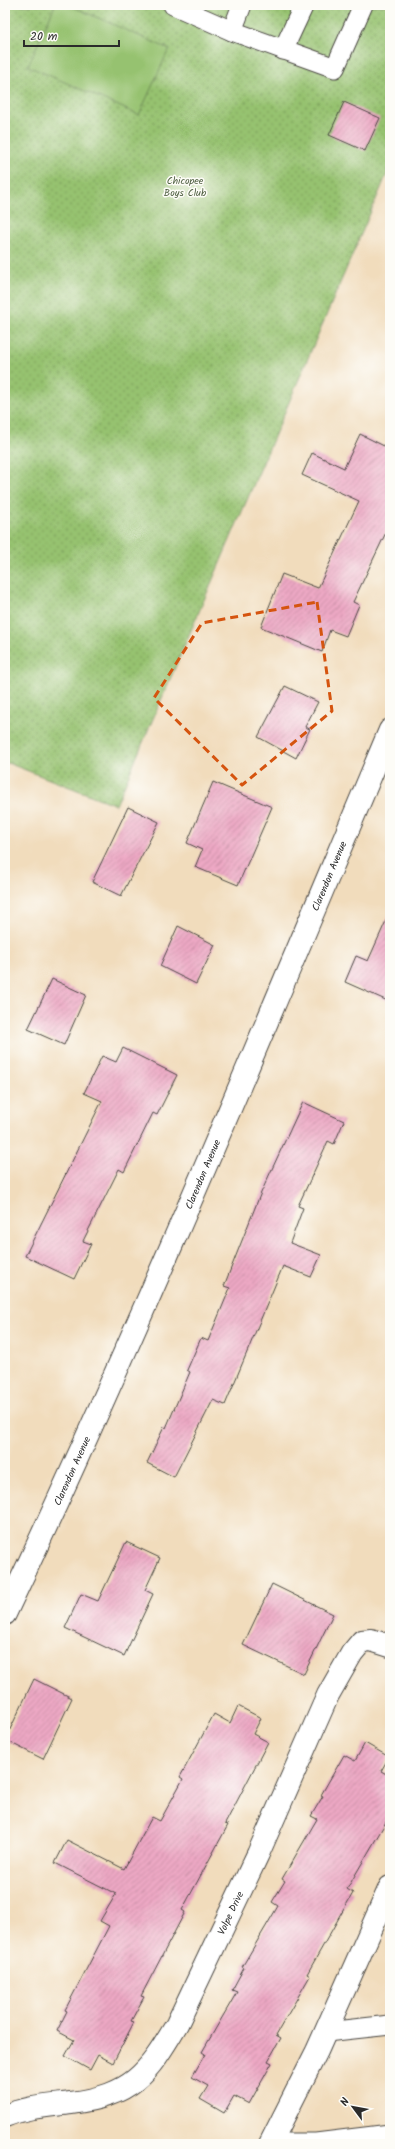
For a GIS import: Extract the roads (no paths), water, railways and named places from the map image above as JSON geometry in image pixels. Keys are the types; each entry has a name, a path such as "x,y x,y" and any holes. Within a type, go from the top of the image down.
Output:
{"street":[{"name":"Clarendon Avenue","path":"5,1614 96,1418 153,1289 390,730"},
{"name":"Volpe Drive","path":"5,2116 45,2105 70,2103 109,2094 133,2083 153,2062 177,2024 258,1854 328,1695 359,1644 371,1640 390,1646"},
{"path":"270,2143 326,2032 390,1887"}],"lane":[{"path":"173,5 232,31 335,68 363,5"},
{"path":"232,31 242,5"},
{"path":"283,50 304,5"},
{"path":"326,2032 390,2025"},
{"path":"270,2143 316,2143 390,2134"}],"park label":[{"name":"Chicopee Boys Club","path":"185,186"}]}
